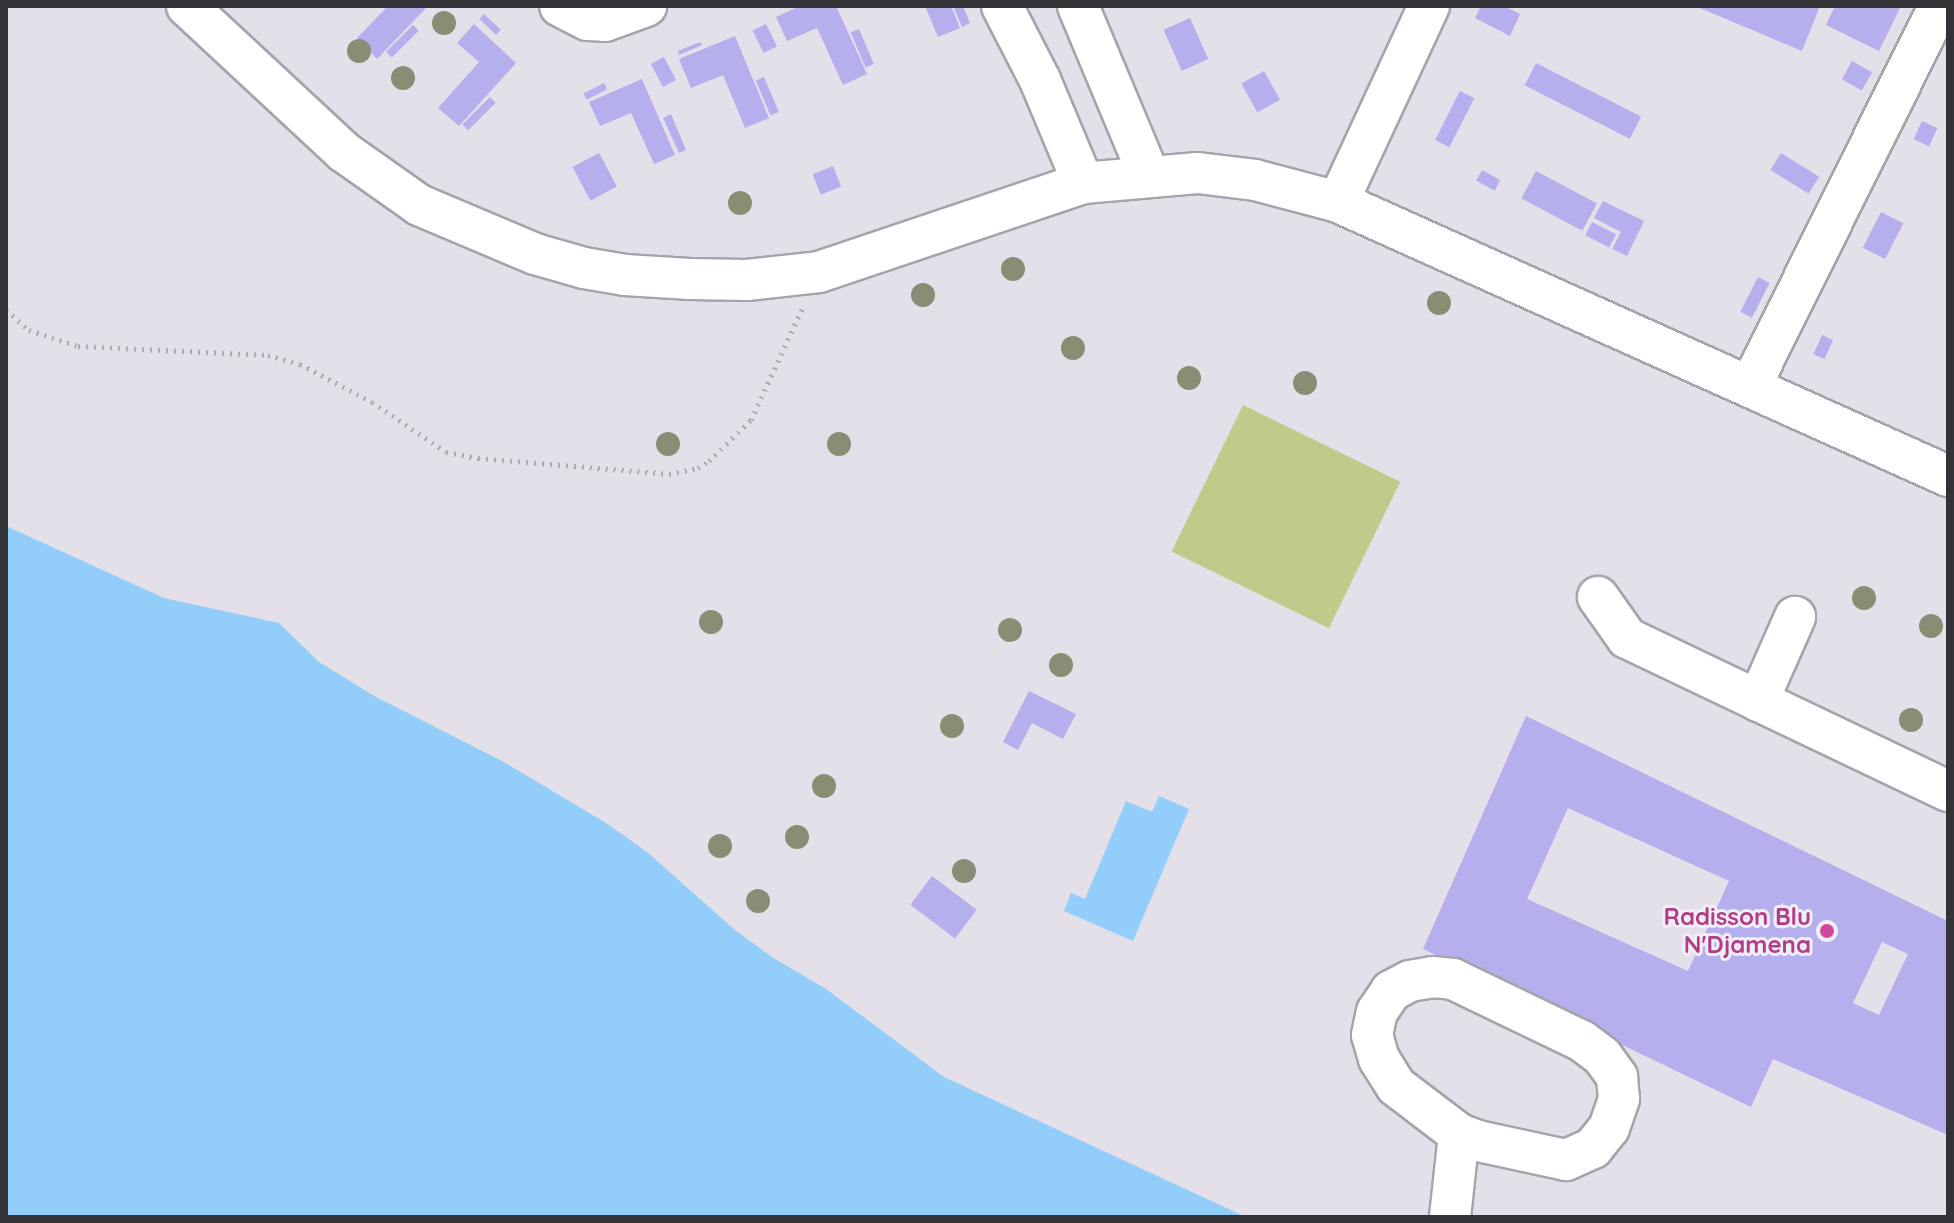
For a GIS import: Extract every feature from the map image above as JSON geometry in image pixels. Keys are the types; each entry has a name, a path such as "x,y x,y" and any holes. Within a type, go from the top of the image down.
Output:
{"street":[{"path":"187,6 344,152 419,205 535,254 625,275 747,280 819,272 1083,183 1198,173 1255,180 1338,202 1948,476"},
{"path":"560,6 588,20 605,21 646,6"},
{"path":"1002,6 1040,80 1083,183"},
{"path":"1078,6 1149,176"},
{"path":"1338,202 1429,6"},
{"path":"1751,385 1939,6"},
{"path":"1040,80 1099,54"},
{"path":"1598,597 1627,638 1948,791"},
{"path":"1758,701 1795,617"},
{"path":"1453,979 1582,1041 1602,1056 1617,1077 1619,1099 1609,1128 1593,1148 1566,1160 1528,1154 1459,1134 1396,1086 1379,1059 1372,1035 1377,1012 1391,991 1410,981 1453,979"},
{"path":"1450,1217 1459,1134"}],"path":[{"path":"6,310 29,330 78,346 268,355 300,364 372,402 446,452 478,458 669,474 698,468 709,461 751,420 819,272"}],"green space":[{"path":"1243,405 1400,482 1329,628 1172,552"}],"water":[{"path":"6,526 164,598 279,623 319,662 376,697 502,761 606,823 647,852 735,930 772,957 826,989 944,1077 1246,1217 6,1217"},
{"path":"1159,796 1189,809 1133,941 1064,911 1071,893 1085,899 1126,801 1152,812"}],"building":[{"path":"388,6 428,6 377,59 357,38"},
{"path":"800,6 836,6 867,74 843,85 817,28 787,41 776,17"},
{"path":"925,6 951,6 960,28 938,37"},
{"path":"953,6 963,6 970,23 962,27"},
{"path":"1481,6 1504,6 1520,14 1510,36 1475,18"},
{"path":"1695,6 1820,6 1802,51"},
{"path":"1835,6 1901,6 1879,51 1826,25"},
{"path":"484,14 501,30 496,35 479,19"},
{"path":"1190,18 1208,59 1182,71 1164,30"},
{"path":"474,24 516,63 459,126 438,108 479,62 457,43"},
{"path":"766,24 777,46 763,53 753,31"},
{"path":"413,25 419,31 392,58 386,52"},
{"path":"859,29 874,64 866,67 851,33"},
{"path":"735,36 769,118 745,128 723,75 691,88 679,59"},
{"path":"700,42 702,45 679,55 678,51"},
{"path":"664,57 676,80 663,87 651,64"},
{"path":"1852,61 1872,72 1862,91 1842,79"},
{"path":"1536,63 1641,117 1630,139 1525,85"},
{"path":"1264,71 1280,100 1257,112 1241,84"},
{"path":"764,77 779,112 771,115 756,81"},
{"path":"642,79 675,155 654,164 631,113 600,126 589,102"},
{"path":"604,83 607,89 587,100 584,93"},
{"path":"1460,91 1474,98 1449,147 1435,140"},
{"path":"490,97 496,103 468,130 462,125"},
{"path":"671,114 686,150 679,153 663,118"},
{"path":"1922,121 1937,128 1929,146 1914,139"},
{"path":"599,153 617,187 590,201 573,167"},
{"path":"1781,153 1819,177 1809,194 1770,170"},
{"path":"833,166 841,186 821,195 813,174"},
{"path":"1482,170 1500,180 1495,191 1476,180"},
{"path":"1536,171 1597,203 1582,231 1521,198"},
{"path":"1603,201 1644,221 1627,256 1612,249 1621,232 1594,218"},
{"path":"1881,212 1903,223 1885,259 1863,248"},
{"path":"1592,222 1616,234 1609,248 1585,235"},
{"path":"1758,277 1770,283 1752,318 1740,312"},
{"path":"1822,335 1833,340 1824,359 1813,354"},
{"path":"1029,691 1076,714 1063,739 1032,723 1018,750 1003,742"},
{"name":"Radisson Blu N'Djamena","path":"1526,716 1948,921 1948,1135 1773,1059 1751,1107 1423,949","holes":["1568,808 1729,881 1688,971 1527,899","1882,942 1908,954 1879,1015 1853,1003"]},
{"path":"932,876 977,910 955,938 910,905"}],"place":[{"name":"Radisson Blu N'Djamena","path":"1827,931"}]}
